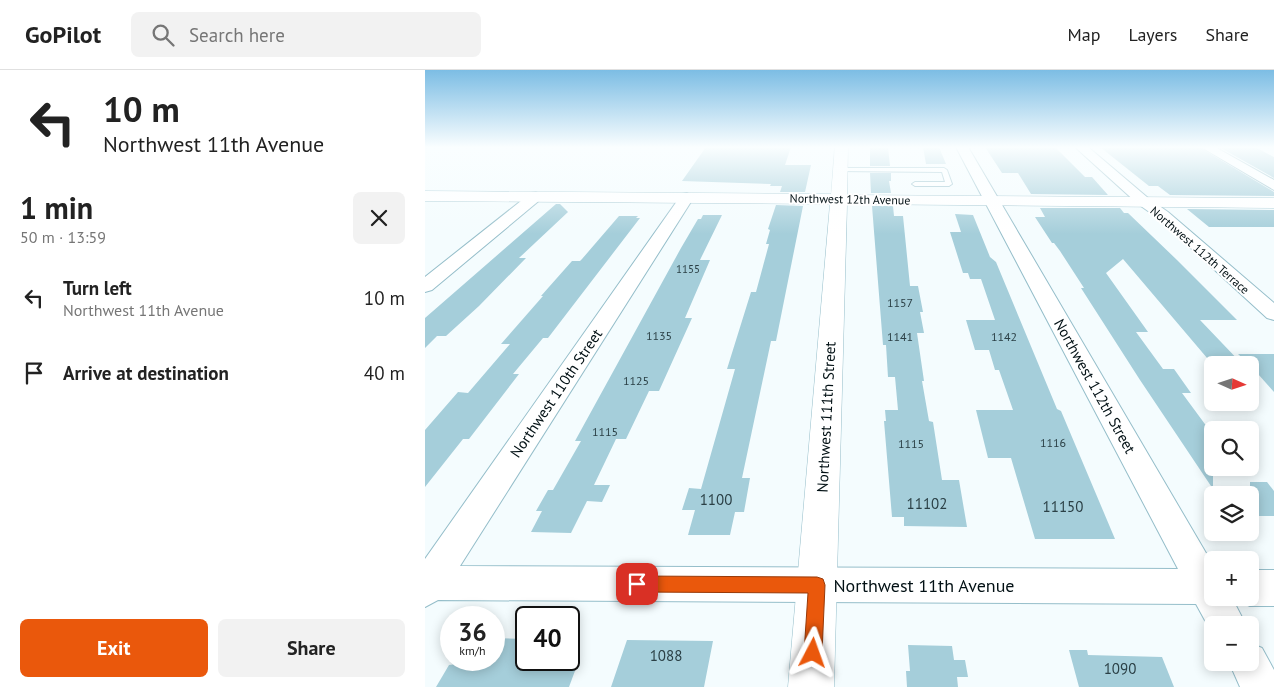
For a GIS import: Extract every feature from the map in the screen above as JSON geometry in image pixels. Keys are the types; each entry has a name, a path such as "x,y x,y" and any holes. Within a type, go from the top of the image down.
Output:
{"street":[{"name":"Northwest 111th Street","path":"811,687 840,176"},
{"name":"Northwest 112th Street","path":"979,176 1204,576"},
{"name":"Northwest 112th Terrace","path":"1114,176 1143,201 1163,215 1274,314"},
{"path":"1256,176 1274,186"},
{"name":"Northwest 12th Avenue","path":"425,196 687,197 839,185 993,201 1274,203"},
{"path":"425,286 536,196"},
{"name":"Northwest 110th Street","path":"426,585 687,197"},
{"name":"Northwest 11th Avenue","path":"426,585 1204,587"},
{"path":"1259,588 1274,588"},
{"path":"1252,671 1261,687"}],"lane":[{"path":"839,185 903,176"},
{"path":"915,184 949,184 946,176"}],"building":[{"path":"686,176 809,176 805,192 780,192 782,186 770,186 771,184 682,181"},
{"path":"870,176 891,176 891,181 889,181 891,193 871,193"},
{"path":"1020,176 1092,177 1108,195 1031,194"},
{"path":"1136,176 1247,176 1274,192 1274,196 1170,195 1158,186 1149,186"},
{"path":"556,204 560,204 568,212 519,258 526,258 479,306 446,336 437,336 425,348 425,318"},
{"path":"776,205 803,206 776,341 771,341 742,478 750,478 744,512 735,512 730,535 688,535 695,510 682,510 689,488 701,489 735,369 727,369 751,292 756,292 769,244 766,244 770,230 768,229"},
{"path":"872,206 893,206 894,216 903,216 910,286 918,286 923,312 920,312 924,333 917,333 924,381 922,381 929,421 933,422 942,480 959,480 967,527 904,526 904,517 892,517 884,421 886,421 885,410 898,410 895,377 888,377 886,345 883,345"},
{"path":"1040,208 1120,208 1124,213 1128,213 1237,320 1200,320 1234,356 1205,356 1123,259 1106,273 1148,332 1136,332 1163,369 1174,369 1191,393 1182,393 1204,423 1204,476 1081,288 1084,288 1060,251 1052,243 1035,217 1045,217"},
{"path":"1187,209 1274,210 1274,227 1209,227"},
{"path":"955,214 973,215 990,257 996,262 1057,409 1061,411 1115,539 1035,539 1011,458 988,458 976,410 1013,410 999,370 995,370 989,350 975,350 966,320 995,320 981,279 970,279 968,273 963,273 950,232 961,232"},
{"path":"703,215 722,215 700,260 710,260 685,318 692,318 659,391 649,391 626,439 616,439 594,485 610,485 602,502 587,501 571,533 531,532 542,511 536,511 548,490 553,490 581,441 575,441 681,248 698,219 701,219"},
{"path":"619,216 638,216 636,218 640,218 548,338 543,338 513,374 519,374 469,439 463,439 425,487 425,430 458,392 468,393 510,344 501,344 543,296 541,296 572,261 580,261 582,259"},
{"path":"1238,354 1274,354 1274,392 1259,375 1259,356 1240,356"},
{"path":"1204,476 1213,476 1213,486 1211,486"},
{"path":"1250,482 1267,482 1274,491 1274,516 1259,516 1259,486 1250,486"},
{"path":"505,638 515,639 515,671 575,671 569,687 436,687 445,671 505,671"},
{"path":"627,640 713,641 704,687 611,687"},
{"path":"908,645 952,646 954,660 965,660 968,677 957,677 958,687 907,687 906,671 910,671"},
{"path":"1069,650 1087,650 1088,655 1162,657 1174,687 1079,687"}],"route":[{"path":"637,584 817,585 813,653"}]}
